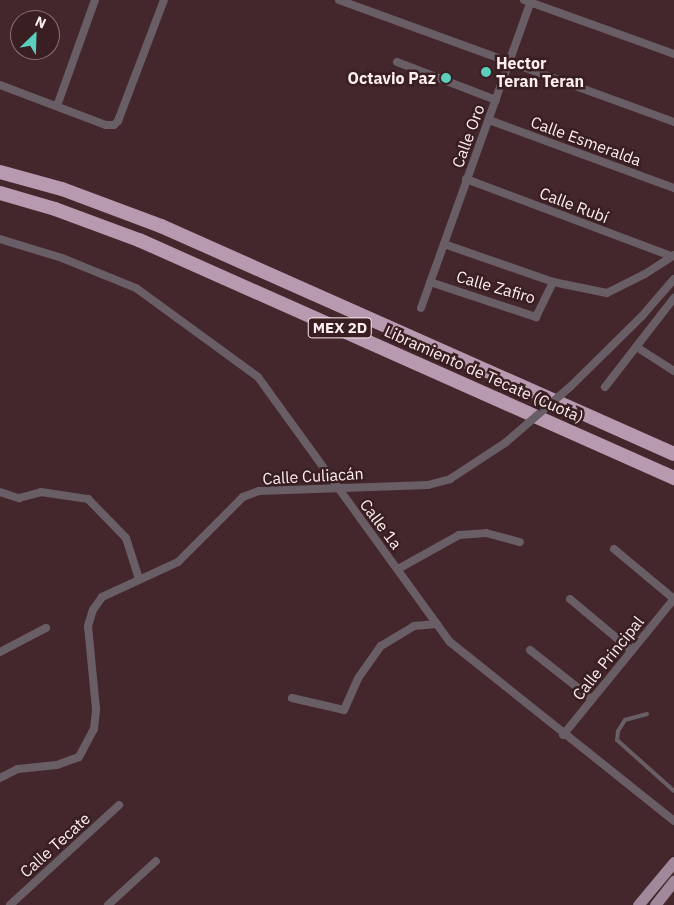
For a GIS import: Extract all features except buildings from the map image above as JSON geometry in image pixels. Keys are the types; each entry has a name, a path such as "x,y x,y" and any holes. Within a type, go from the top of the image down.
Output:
{"highway":[{"name":"Libramiento de Tecate (Cuota)","path":"0,172 62,189 161,226 674,454"},
{"name":"Libramiento de Tecate (Cuota)","path":"0,193 139,240 674,478"}],"main road":[{"path":"638,905 674,862"},
{"path":"655,905 674,881"}],"street":[{"path":"57,106 95,0"},
{"path":"0,86 106,126 114,125 118,120 164,0"},
{"path":"339,0 674,122"},
{"path":"528,1 674,54"},
{"name":"Calle Oro","path":"421,308 496,100 528,1"},
{"path":"397,62 496,100"},
{"name":"Calle Esmeralda","path":"489,120 674,188"},
{"name":"Calle Rubí","path":"466,179 673,256"},
{"name":"Calle 1a","path":"0,238 62,258 136,288 258,377 450,642 563,735 674,821"},
{"path":"444,244 553,282"},
{"name":"Calle Zafiro","path":"430,282 536,317 553,282 607,293 645,274 673,256"},
{"name":"Calle Culiacán","path":"0,778 18,770 57,765 79,757 94,729 96,709 88,626 93,610 102,597 178,562 243,497 259,491 336,487 418,486 450,479 505,443 571,386 642,316 674,279"},
{"path":"605,387 638,348 674,298"},
{"path":"638,348 674,371"},
{"path":"0,492 20,498 41,492 88,499 126,538 139,579"},
{"path":"398,569 459,535 486,532 520,542"},
{"path":"614,549 674,599"},
{"path":"570,599 631,650"},
{"name":"Calle Principal","path":"563,735 674,599"},
{"path":"292,698 344,710 359,677 381,646 414,626 437,624"},
{"path":"0,652 46,628"},
{"path":"530,650 592,699"},
{"name":"Calle Tecate","path":"10,905 119,805"},
{"path":"108,905 156,861"}],"lane":[{"path":"647,714 625,720 618,730 617,740 674,791"}],"place":[{"name":"Hector Teran Teran","path":"486,72"},
{"name":"Octavio Paz","path":"446,78"}]}
